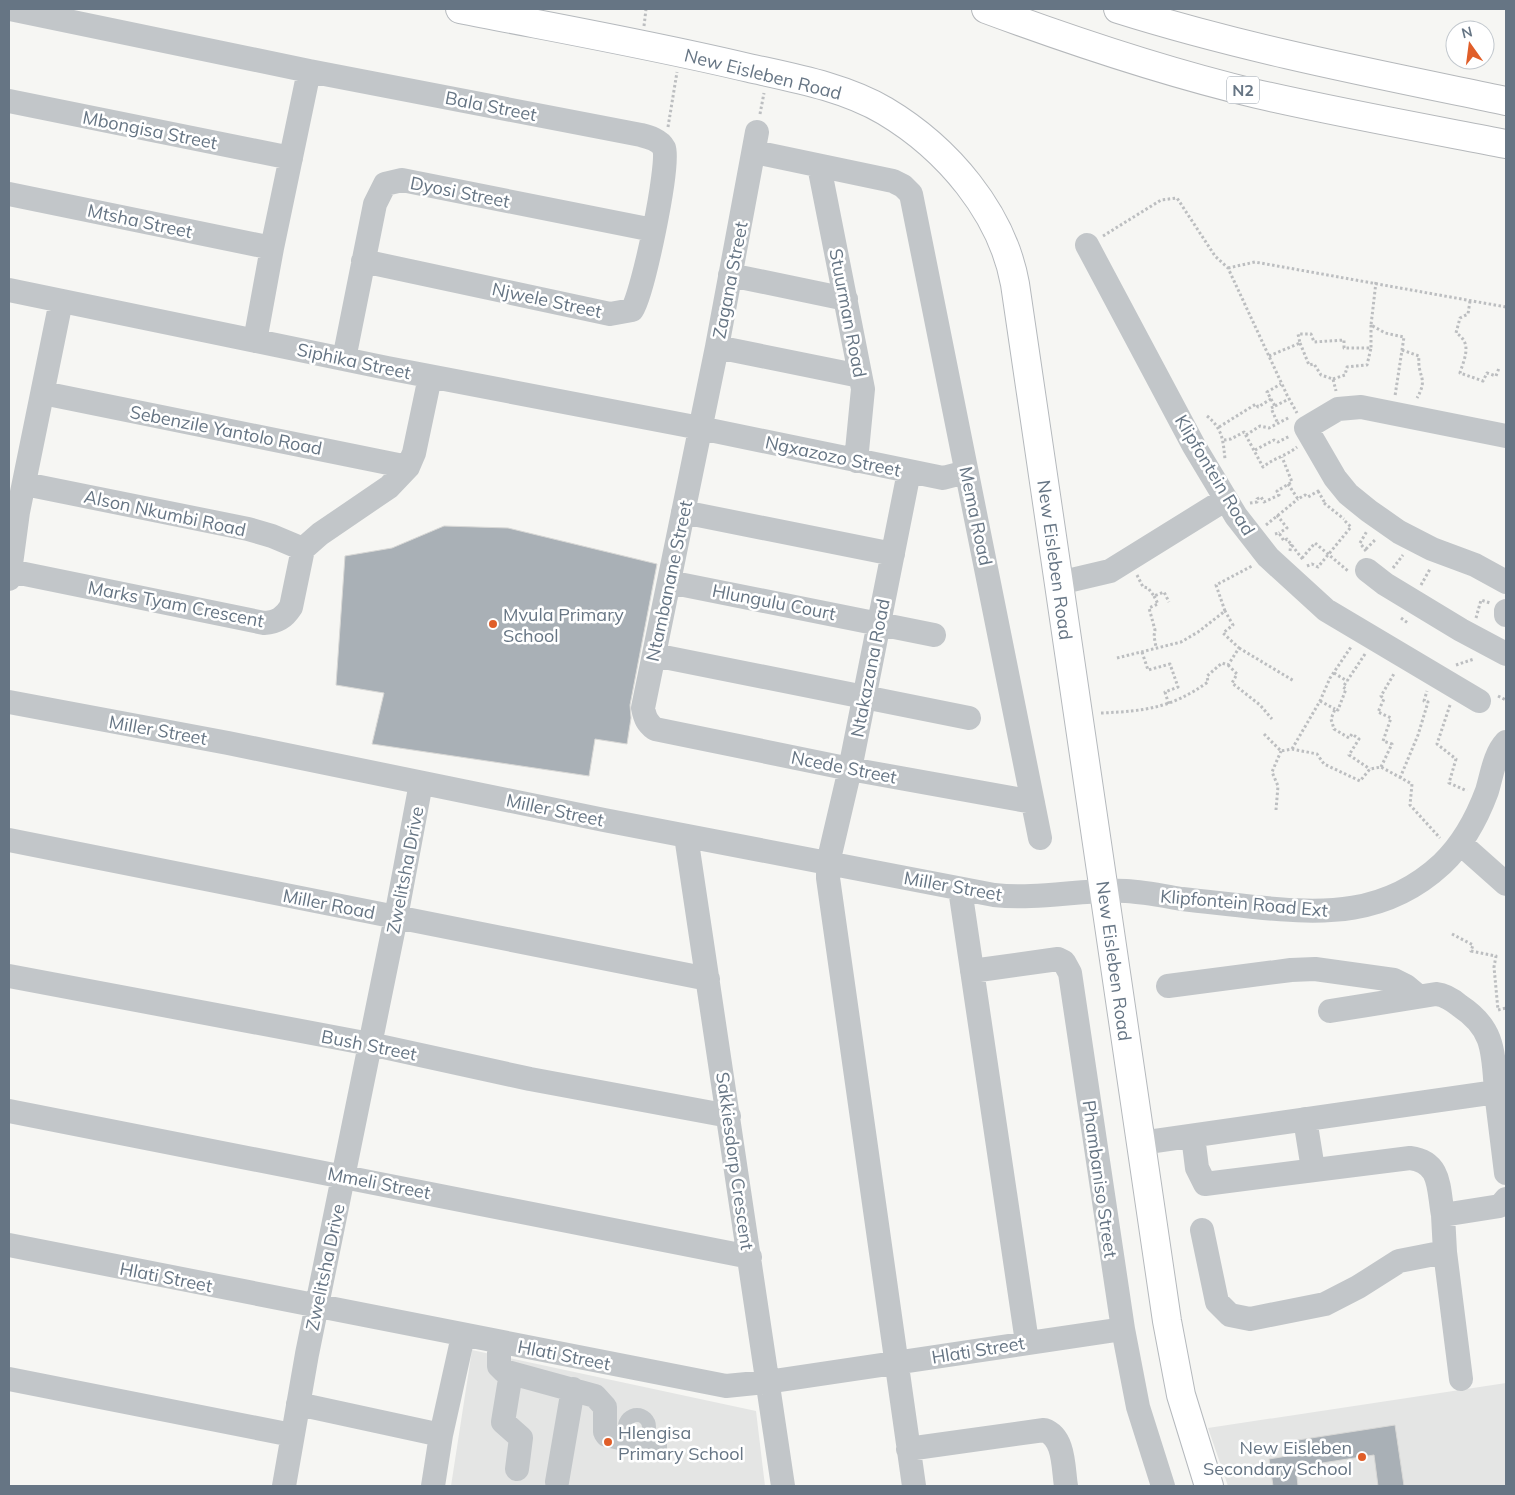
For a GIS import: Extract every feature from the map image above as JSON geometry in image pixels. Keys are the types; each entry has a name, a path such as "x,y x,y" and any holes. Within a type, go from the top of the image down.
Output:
{"main road":[{"name":"New Eisleben Road","path":"460,9 720,61 818,84 884,110 931,143 973,190 995,228 1011,266 1167,1322 1181,1395 1209,1486"},
{"name":"N2","path":"986,9 1096,48 1202,80 1313,106 1506,144"},
{"path":"1118,9 1178,28 1325,63 1506,101"}],"street":[{"name":"Bala Street","path":"10,9 309,71 641,135 663,148"},
{"path":"255,340 309,71"},
{"name":"Mbongisa Street","path":"9,101 291,158"},
{"path":"756,142 819,166"},
{"name":"Zagana Street","path":"700,428 756,142"},
{"name":"Njwele Street","path":"363,261 610,314 632,310 637,304 642,287 653,230 663,148"},
{"name":"Mema Road","path":"819,166 893,181 903,186 911,194 1040,838"},
{"name":"Stuurman Road","path":"819,166 863,389 856,461"},
{"name":"Dyosi Street","path":"344,359 377,196 385,184 402,180 653,230"},
{"name":"Mtsha Street","path":"9,194 272,248"},
{"name":"Klipfontein Road","path":"1087,244 1194,446 1237,502 1263,540 1326,610 1366,639 1405,657 1479,701"},
{"path":"730,275 846,299"},
{"name":"Siphika Street","path":"9,290 430,377 700,428"},
{"name":"Marks Tyam Crescent","path":"61,301 18,512 9,575 264,623 275,622 282,618 291,606 303,549"},
{"path":"717,347 860,376"},
{"path":"303,549 320,534 389,487 408,467 414,453 430,377"},
{"name":"Sebenzile Yantolo Road","path":"43,393 408,467"},
{"path":"1506,436 1446,422 1392,414 1361,407 1338,409 1305,426 1332,473 1348,494 1407,536 1432,549 1475,565 1506,582"},
{"name":"Ngxazozo Street","path":"700,428 944,478 966,472"},
{"name":"Ntambanane Street","path":"655,729 648,724 643,708 700,428"},
{"name":"Ntakazana Road","path":"828,863 850,769 909,472"},
{"name":"Alson Nkumbi Road","path":"25,484 248,529 272,536 303,549"},
{"path":"1059,583 1100,575 1130,561 1237,502"},
{"path":"683,512 893,554"},
{"path":"1368,571 1488,645"},
{"name":"Hlungulu Court","path":"669,582 934,634"},
{"path":"654,655 969,718"},
{"name":"Miller Street","path":"9,702 228,743 686,836 960,888 1013,897 1104,892"},
{"name":"Ncede Street","path":"655,729 850,769 1033,802"},
{"name":"Klipfontein Road Ext","path":"1104,892 1126,891 1296,911 1356,908 1382,902 1400,893 1442,865 1457,848 1475,820 1484,799 1496,760 1506,742"},
{"name":"Zwelitsha Drive","path":"284,1486 317,1305 396,917 421,783"},
{"name":"Sakkiesdorp Crescent","path":"686,836 783,1486"},
{"name":"Miller Road","path":"9,840 708,978"},
{"path":"1457,848 1506,884"},
{"path":"828,863 829,892 914,1486"},
{"path":"960,888 1027,1342"},
{"name":"Phambaniso Street","path":"972,971 1058,959 1064,962 1070,973 1122,1329 1143,1426 1163,1486"},
{"path":"1168,986 1291,970 1315,969 1394,980 1406,986 1418,996"},
{"name":"Bush Street","path":"9,976 370,1044 530,1079 729,1116"},
{"path":"1330,1011 1436,994 1446,996 1480,1022 1487,1032 1493,1049 1506,1173"},
{"path":"1141,1143 1496,1092"},
{"name":"Mmeli Street","path":"9,1111 344,1175 750,1257"},
{"path":"1305,1119 1313,1169"},
{"path":"1193,1136 1197,1168 1205,1184 1410,1158 1420,1159 1432,1167 1443,1215 1445,1252 1461,1379"},
{"path":"1443,1215 1500,1206 1506,1199"},
{"path":"1202,1230 1217,1302 1230,1315 1250,1319 1325,1304 1358,1288 1399,1261 1445,1252"},
{"name":"Hlati Street","path":"9,1245 317,1305 463,1336 726,1386 767,1382 1122,1329"},
{"path":"433,1486 441,1434 463,1336"},
{"path":"499,1343 499,1366 511,1373 596,1396 603,1403 607,1435 641,1431"},
{"path":"511,1373 503,1422 521,1438 517,1468"},
{"path":"9,1379 292,1435"},
{"path":"557,1482 573,1389"},
{"path":"298,1404 441,1434"},
{"path":"908,1449 1044,1430 1050,1432 1058,1443 1066,1486"}],"path":[{"path":"644,30 646,9"},
{"path":"663,148 677,72"},
{"path":"756,142 765,88"},
{"path":"1087,244 1161,200 1177,198 1215,256 1228,268 1281,384 1305,426"},
{"path":"1228,268 1255,262 1376,282 1506,307"},
{"path":"1371,348 1344,348 1344,340 1314,342 1311,334 1298,334 1309,365 1314,364 1321,375 1333,379 1345,375 1347,366 1366,365 1371,348 1371,325 1376,282"},
{"path":"1470,301 1468,314 1460,318 1456,334 1465,340 1467,349 1460,374 1483,381 1487,373 1496,376 1499,368"},
{"path":"1371,325 1385,333 1404,337 1392,414"},
{"path":"1269,356 1300,343"},
{"path":"1402,350 1419,356 1418,369 1424,381 1423,388 1416,400"},
{"path":"1333,379 1338,409"},
{"path":"1275,406 1267,392 1281,384"},
{"path":"1219,427 1256,404 1258,407 1271,399"},
{"path":"1278,424 1271,408 1289,399"},
{"path":"1246,435 1260,426 1269,428 1278,424 1305,426"},
{"path":"1255,450 1264,443 1274,440 1278,442 1305,426"},
{"path":"1224,440 1232,439 1244,432 1263,467 1272,459 1282,457 1305,426"},
{"path":"1237,502 1258,502 1257,499 1261,497 1264,502 1280,495 1277,491 1292,482 1282,457"},
{"path":"1294,681 1240,648 1224,633 1233,625 1225,611 1216,585 1263,540 1277,515 1298,499 1305,495 1308,497 1326,486 1322,479 1332,473"},
{"path":"1288,484 1298,499"},
{"path":"1263,540 1287,528 1277,515"},
{"path":"1368,571 1366,549 1360,543 1377,516"},
{"path":"1279,533 1284,541 1287,539 1308,567 1312,564 1318,567 1351,527 1344,520"},
{"path":"1302,558 1315,543 1351,572 1368,571 1388,574 1406,549 1403,546 1407,536"},
{"path":"1130,561 1143,587 1148,588 1158,604 1149,608 1155,630 1156,648"},
{"path":"1154,596 1164,592 1169,602"},
{"path":"1400,778 1422,724 1428,702 1424,701 1430,682 1447,669 1480,657 1488,645 1481,600 1503,610"},
{"path":"1117,658 1181,642 1198,632 1225,611"},
{"path":"1292,749 1345,654 1356,640 1366,639 1368,648 1343,687 1346,689 1341,703 1338,710 1335,709 1331,719 1334,729 1350,738 1352,734 1359,739 1349,754 1370,769"},
{"path":"1228,665 1240,648"},
{"path":"1142,652 1148,670 1170,664 1178,687 1165,692 1169,705"},
{"path":"1381,767 1392,744 1383,741 1391,718 1378,712 1384,699 1381,696 1405,657"},
{"path":"1101,713 1140,711 1169,705 1190,695 1208,682 1207,676 1222,663 1228,665 1237,674 1232,682 1260,705 1272,719"},
{"path":"1334,673 1347,680"},
{"path":"1458,689 1445,716 1445,725 1437,744 1456,760 1448,783 1484,799"},
{"path":"1320,701 1335,709"},
{"path":"1264,734 1281,751"},
{"path":"1281,751 1292,749 1317,754 1324,764 1360,781 1370,769 1381,767 1412,784 1410,805 1457,848"},
{"path":"1276,810 1278,786 1272,772 1281,751"},
{"path":"1452,934 1473,945 1471,951 1496,956 1494,967 1498,1010 1506,1008"}],"shaded area":[{"name":"Hlengisa Primary School","path":"472,1350 756,1411 765,1486 451,1486"},
{"name":"New Eisleben Secondary School","path":"1506,1383 1506,1486 1228,1486 1208,1428"}],"building":[{"name":"Mvula Primary School","path":"444,526 508,528 657,564 630,705 631,718 627,744 595,739 589,776 372,744 384,693 336,685 345,556 392,548"},
{"path":"1395,1425 1404,1486 1378,1486 1374,1455 1296,1467 1298,1486 1273,1486 1269,1459 1287,1456 1285,1442"}],"place":[{"name":"Mvula Primary School","path":"493,624"},
{"name":"Hlengisa Primary School","path":"608,1442"},
{"name":"New Eisleben Secondary School","path":"1362,1457"}]}
